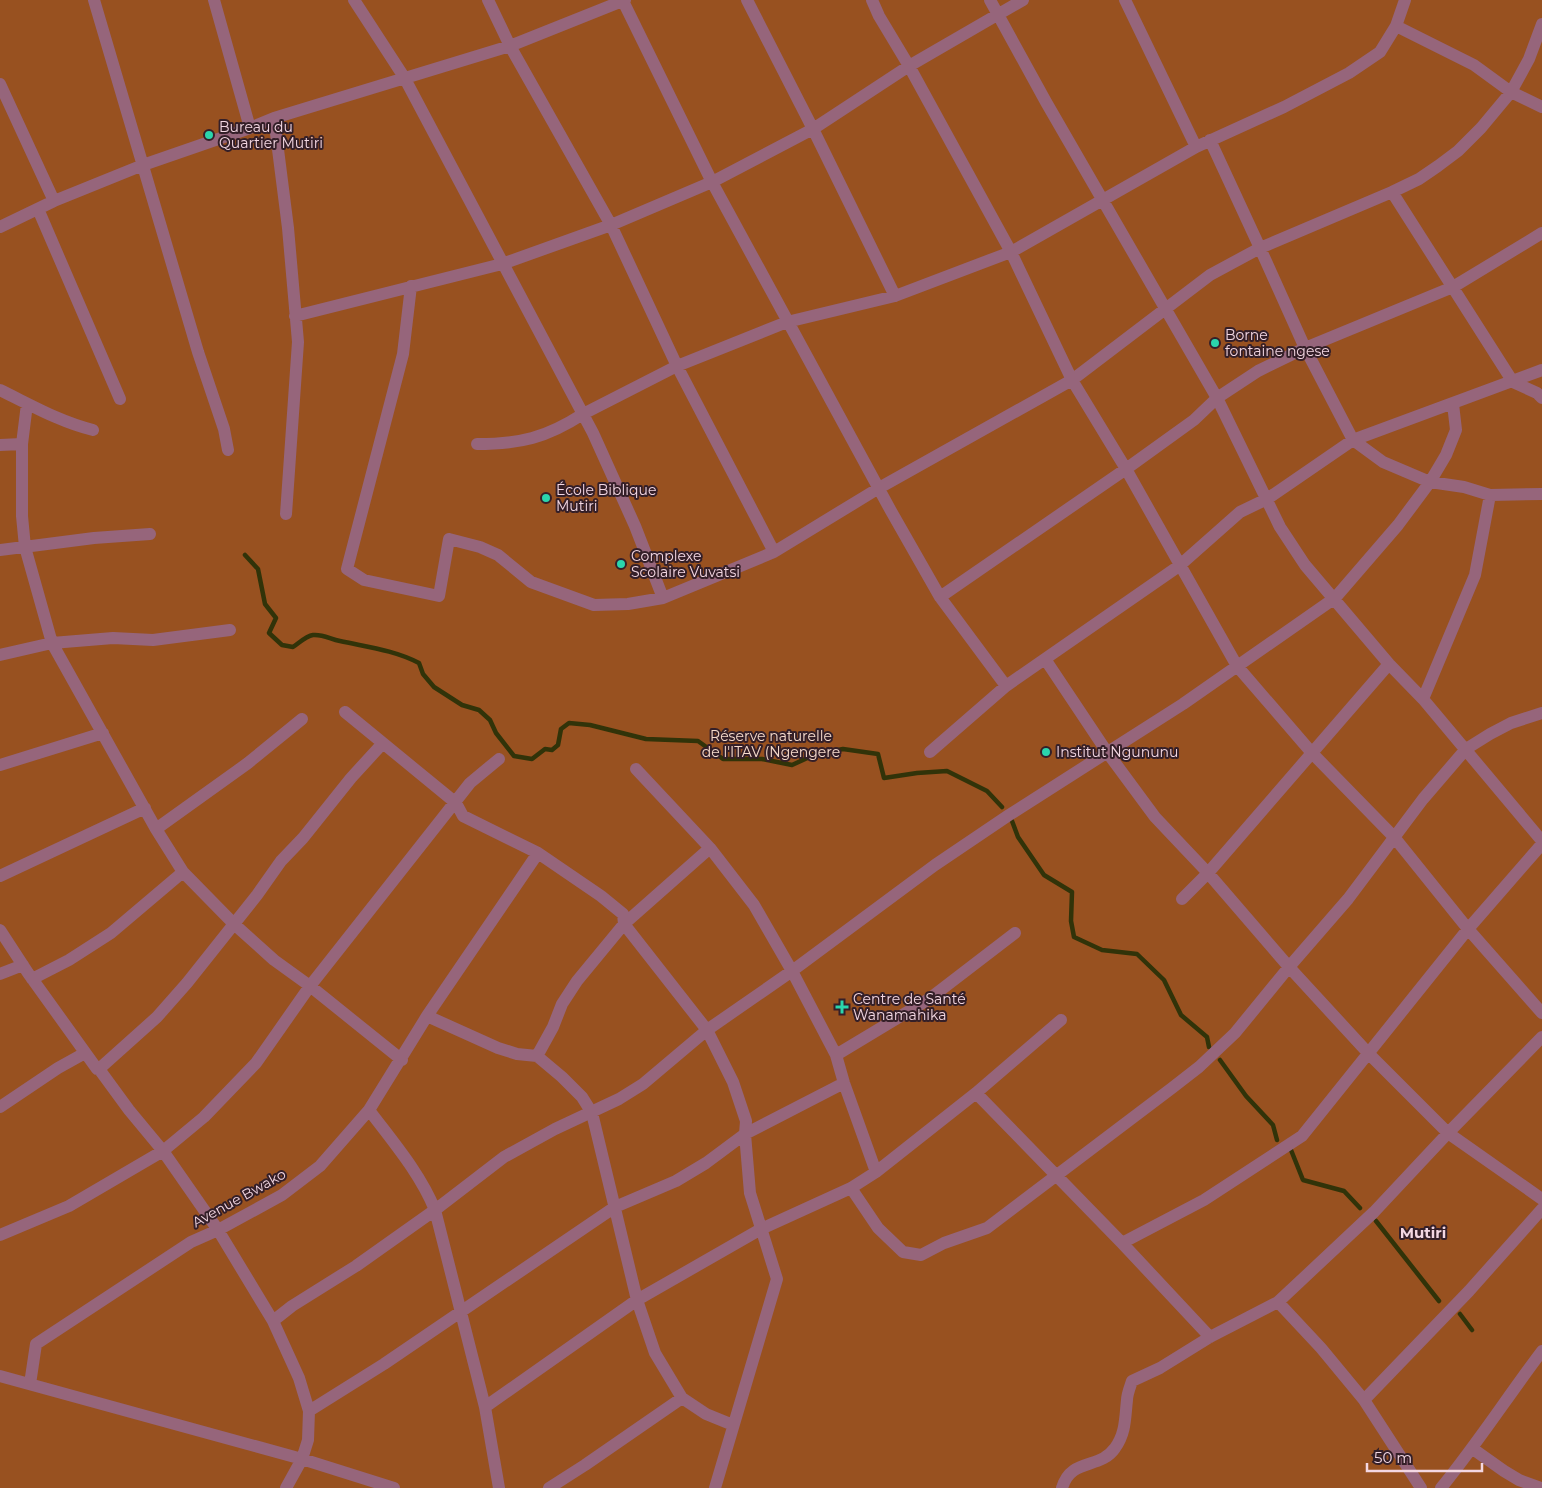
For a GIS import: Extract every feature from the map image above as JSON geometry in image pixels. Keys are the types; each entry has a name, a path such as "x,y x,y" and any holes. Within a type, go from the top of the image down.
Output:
{"street":[{"path":"94,0 198,352 224,429 228,450"},
{"path":"214,0 250,128"},
{"path":"354,0 404,77 583,414 620,491 663,598"},
{"path":"488,0 510,46 611,225 677,366 774,552"},
{"path":"0,227 54,201 143,165 274,118 510,46 624,0 712,182 878,488 940,597 1006,686"},
{"path":"747,0 813,128 895,296"},
{"path":"872,0 879,16 909,66 1011,252 1072,380 1126,469 1237,666 1312,753 1394,837 1468,929 1542,1013"},
{"path":"990,0 1046,102 1217,398 1280,527 1295,550 1305,565 1466,749 1542,842 1468,929 1302,1136 1204,1200 1122,1243"},
{"path":"295,316 502,264 611,225 712,182 813,128 909,66 1023,0"},
{"path":"1125,0 1196,147"},
{"path":"477,444 503,444 533,439 569,423 677,366 787,322 895,296 1011,252 1196,147 1284,107 1349,73 1380,52 1396,26 1405,0"},
{"path":"411,286 403,354 347,569 364,580 439,596 448,539 480,547 498,554 531,582 594,606 628,604 663,598 774,552 878,488 1072,380 1210,275 1260,248 1419,179 1458,151 1481,128 1511,92 1529,59 1542,24"},
{"path":"1396,26 1474,65 1511,92 1542,107"},
{"path":"0,84 54,201"},
{"path":"274,118 288,228 298,342 286,514"},
{"path":"1210,140 1305,348 1354,440 1383,462 1430,482 1464,487 1490,495 1542,494"},
{"path":"1392,192 1513,382 1537,393 1542,398"},
{"path":"38,209 120,399"},
{"path":"940,597 1126,469 1194,420 1217,398 1258,372 1305,348 1453,287 1542,233"},
{"path":"930,752 1006,686 1179,566 1240,512 1267,499 1354,440 1542,370"},
{"path":"0,390 55,418 93,430"},
{"path":"27,404 22,444 22,516 25,547 52,643 156,829 183,872 234,924 274,960 310,986 402,1060"},
{"path":"273,1321 292,1306 356,1266 435,1210 504,1157 555,1129 592,1113 643,1084 707,1030 934,865 1182,704 1335,598 1398,525 1430,482 1446,455 1456,430 1453,404"},
{"path":"0,445 22,444"},
{"path":"1423,699 1475,575 1490,495"},
{"path":"0,550 94,538 150,534"},
{"path":"0,655 52,643 112,638 154,640 230,630"},
{"path":"1046,659 1107,752 1155,817 1208,873 1288,967 1369,1054 1448,1133 1542,1199"},
{"path":"1182,899 1208,873 1390,664"},
{"path":"345,712 456,802 463,816 538,853 601,896 623,914 624,924 707,1030 733,1082 746,1121 750,1193 777,1278 715,1488"},
{"path":"851,1188 878,1228 903,1252 921,1254 944,1243 987,1228 1200,1067 1235,1034 1288,967 1348,900 1394,837 1466,749 1511,723 1542,713"},
{"path":"156,829 248,763 302,719"},
{"path":"0,765 103,733"},
{"path":"99,1069 157,1017 187,983 257,895 281,861 303,838 351,778 383,743"},
{"path":"0,1236 69,1206 163,1151 204,1117 256,1063 310,986 470,783 499,759"},
{"path":"636,769 710,848 754,905 792,970 836,1055 876,1172"},
{"path":"0,876 145,808"},
{"path":"537,1056 553,1027 562,1004 572,988 624,924 710,848"},
{"name":"Avenue Bwako","path":"30,1384 36,1344 191,1242 218,1230 282,1195 320,1166 369,1110 402,1060 427,1016 538,853"},
{"path":"32,979 69,960 111,933 183,872"},
{"path":"0,930 22,965 85,1053 163,1151 218,1230 273,1321 299,1378 309,1411 308,1440 302,1459 286,1488"},
{"path":"836,1055 929,999 1015,933"},
{"path":"0,974 22,965"},
{"path":"427,1016 498,1048 517,1054 537,1056 582,1097 592,1113 637,1300 655,1353 682,1398 706,1414 733,1425"},
{"path":"485,1407 637,1300 762,1229 851,1188 876,1172 976,1093 1061,1020"},
{"path":"1062,1488 1065,1478 1078,1467 1094,1463 1115,1448 1126,1424 1127,1398 1132,1382 1160,1368 1210,1337 1278,1302 1374,1212 1542,1037"},
{"path":"0,1107 58,1068 85,1053"},
{"path":"309,1411 384,1364 615,1207 676,1181 706,1163 746,1134 844,1083"},
{"path":"976,1093 1056,1174 1210,1337"},
{"path":"369,1110 411,1166 431,1198 485,1407 499,1488"},
{"path":"1364,1400 1469,1290 1542,1209"},
{"path":"1278,1302 1322,1348 1364,1400 1421,1488"},
{"path":"1441,1488 1473,1449 1488,1424 1542,1351"},
{"path":"0,1376 302,1459 394,1488"},
{"path":"549,1488 682,1398"},
{"path":"1473,1449 1519,1480 1541,1488"}],"green space":[{"name":"Réserve naturelle de l'ITAV (Ngengere","path":"0,0 1542,0 1542,1488 0,1488"}],"waterway":[{"path":"245,555 258,569 265,604 276,618 269,633 282,645 293,647 308,637 320,635 390,652 419,663 423,674 434,687 462,705 479,710 490,720 496,733 514,756 532,759 545,749 552,750 558,745 561,729 569,723 590,725 646,739 698,741 723,759 762,759 792,765 816,754 843,749 878,754 884,778 947,771 987,791 1002,807"},
{"path":"1012,821 1018,837 1044,875 1072,892 1071,921 1074,937 1102,950 1137,954 1164,980 1181,1015 1207,1037 1209,1047"},
{"path":"1220,1060 1246,1096 1273,1125 1277,1140"},
{"path":"1291,1150 1303,1180 1344,1191 1360,1208"},
{"path":"1376,1221 1439,1301"},
{"path":"1460,1314 1472,1330"}],"place":[{"name":"Bureau du Quartier Mutiri","path":"209,135"},
{"name":"Borne fontaine ngese","path":"1215,343"},
{"name":"École Biblique Mutiri","path":"546,498"},
{"name":"Complexe Scolaire Vuvatsi","path":"621,564"},
{"name":"Institut Ngununu","path":"1046,752"},
{"name":"Centre de Santé Wanamahika","path":"842,1007"}],"district":[{"name":"Mutiri","path":"1423,1233"}]}
